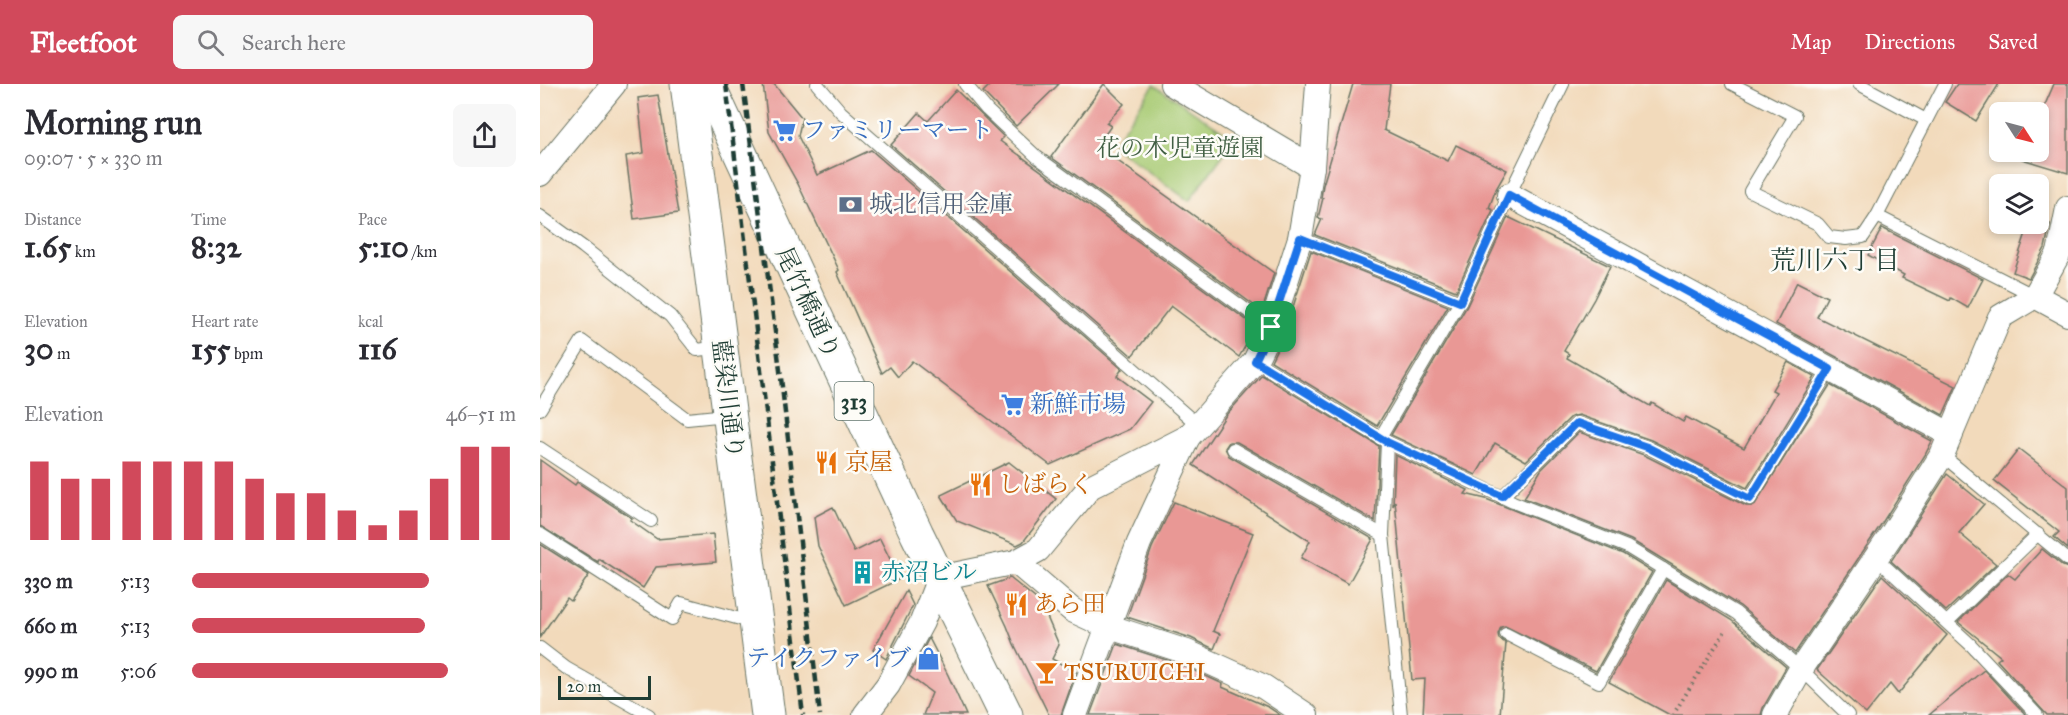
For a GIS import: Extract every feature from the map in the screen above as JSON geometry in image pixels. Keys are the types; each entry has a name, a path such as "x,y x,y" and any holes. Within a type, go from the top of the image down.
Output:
{"main road":[{"name":"藍染川通り","path":"687,84 768,715"},
{"name":"尾竹橋通り","path":"708,84 917,534 1006,715"}],"street":[{"path":"540,174 614,84"},
{"path":"1172,84 1312,167"},
{"path":"1075,715 1139,543 1193,432 1255,361 1271,327 1300,238 1312,167 1318,84"},
{"path":"1509,195 1830,369 1946,445"},
{"path":"1775,715 1801,669 1876,558 1946,445 2000,317 2035,296 2059,253 2068,208"},
{"path":"2035,296 2068,314"},
{"path":"865,715 888,685 922,622 939,578 1016,562 1038,550 1090,487 1193,432"},
{"path":"1016,562 1072,610 1107,626 1187,652 1264,687 1306,715"}],"lane":[{"path":"817,84 850,120 1193,432"},
{"path":"965,84 987,110 1037,157 1271,327"},
{"path":"1401,715 1383,535 1383,440 1460,302 1563,84"},
{"path":"1732,84 1795,116 1750,191 1818,224 1829,237 1846,239 1863,237 1877,216 1945,84"},
{"path":"1859,84 1926,120"},
{"path":"540,216 670,316 697,350 722,347"},
{"path":"1877,216 2035,296"},
{"path":"1300,238 1460,302"},
{"path":"540,409 582,341 687,419 730,414"},
{"path":"1255,361 1383,440 1502,496 1627,547 1736,613 1801,669 1848,715"},
{"path":"1502,496 1577,423 1647,447 1750,499 1830,369"},
{"path":"1946,445 2037,534 2068,560"},
{"path":"540,448 651,521"},
{"path":"1233,449 1383,535"},
{"path":"540,534 672,619 681,603 757,624"},
{"path":"1947,622 2037,534"},
{"path":"1876,558 1971,645 2037,715"},
{"path":"1506,634 1599,682 1663,569"},
{"path":"540,648 566,668 649,715"}],"path":[{"path":"1673,715 1736,613"}],"green space":[{"name":"花の木児童遊園","path":"1154,85 1235,139 1189,201 1112,145"}],"building":[{"path":"763,84 774,84 802,118 798,136 817,175 871,150 1122,369 1117,376 1151,402 1130,429 1050,465 912,361 898,377 890,367 882,373 837,272 839,270 798,184 769,132"},
{"path":"991,84 1059,84 1016,126 983,92"},
{"path":"1104,84 1124,104 1106,123 1111,126 1097,146 1274,273 1262,311 1051,157"},
{"path":"1353,84 1390,84 1384,130 1448,161 1456,145 1507,170 1496,189 1489,208 1493,210 1456,291 1315,235 1322,219 1318,218 1323,198 1321,198 1323,185"},
{"path":"1957,84 1999,84 1976,121 1945,102"},
{"path":"2054,84 2068,84 2068,173 2032,162 2049,162 2049,102 2046,102"},
{"path":"956,90 1004,137 1000,141 1256,327 1239,357 1171,306 1132,356 891,145 919,113 928,121"},
{"path":"658,95 678,213 634,219 626,156 644,153 638,98"},
{"path":"1508,217 1610,266 1564,351 1569,354 1567,358 1650,406 1652,403 1683,422 1686,417 1744,448 1776,392 1772,390 1788,362 1815,377 1747,488 1651,440 1579,415 1571,417 1526,461 1495,443 1476,475 1391,435 1467,306"},
{"path":"1882,228 1983,279 1968,308 1951,298 1950,301 1902,278 1904,275 1868,255"},
{"path":"2026,234 2048,234 2045,248 2029,278 2013,272"},
{"path":"1311,251 1448,306 1377,426 1271,361 1285,332"},
{"path":"1797,282 1827,297 1817,317 1956,386 1943,415 1776,324"},
{"path":"1262,375 1379,446 1375,521 1237,442 1229,442 1225,448 1229,456 1373,539 1348,584 1301,558 1310,541 1193,465 1226,415"},
{"path":"1830,385 1932,441 1882,523 1795,653 1740,606 1631,540 1524,498 1541,470 1579,432 1644,455 1746,506 1754,506"},
{"path":"2019,449 2068,487 2068,549 2054,537 2059,532 1994,481"},
{"path":"1395,455 1468,490 1465,494 1486,499 1623,554 1652,572 1596,671 1505,626 1501,627 1498,634 1499,639 1506,643 1500,715 1423,715 1425,679 1412,680 1395,501 1393,506"},
{"path":"540,460 575,485 577,482 632,518 630,520 657,539 713,534 716,562 656,567 643,588 599,559 598,562 540,526"},
{"path":"1009,462 1056,499 1023,542 1017,545 957,521 941,495"},
{"path":"1947,474 1984,504 1959,533 1996,564 1946,611 1891,561"},
{"path":"1174,502 1253,533 1213,631 1220,634 1214,649 1191,638 1127,617 1152,548"},
{"name":"赤沼ビル","path":"833,507 854,552 880,539 900,579 846,605 818,546 814,517"},
{"path":"540,544 589,575 571,601 567,598 540,637"},
{"path":"2042,549 2068,568 2068,715 2047,715 1997,660 2001,657 1958,622 2008,574 2015,579"},
{"path":"1882,575 1947,635 1898,694 1890,684 1866,714 1817,670"},
{"path":"1010,578 1041,603 1059,645 1052,659 1076,672 1061,715 1049,715 988,586"},
{"path":"1666,580 1731,620 1786,667 1761,715 1670,715 1609,682"},
{"path":"906,591 913,605 886,659 873,650"},
{"path":"929,638 966,715 923,715 932,693 909,676"},
{"path":"1117,644 1182,665 1280,715 1090,715"},
{"path":"1984,670 2026,715 1929,715"}],"railway":[{"path":"726,84 803,715"},
{"path":"743,84 781,378 820,715"}],"place":[{"name":"ファミリーマート","path":"784,130"},
{"name":"城北信用金庫","path":"851,204"},
{"name":"新鮮市場","path":"1012,404"},
{"name":"京屋","path":"827,462"},
{"name":"しばらく","path":"980,484"},
{"name":"赤沼ビル","path":"863,572"},
{"name":"あら田","path":"1016,604"},
{"name":"テイクファイブ","path":"929,658"},
{"name":"TSURUICHI","path":"1046,672"}],"district":[{"name":"荒川六丁目","path":"1835,260"}],"route":[{"path":"1509,195 1830,369 1750,499 1647,447 1577,423 1502,496 1387,442 1255,361 1271,327 1300,238 1460,302 1509,195"}]}
